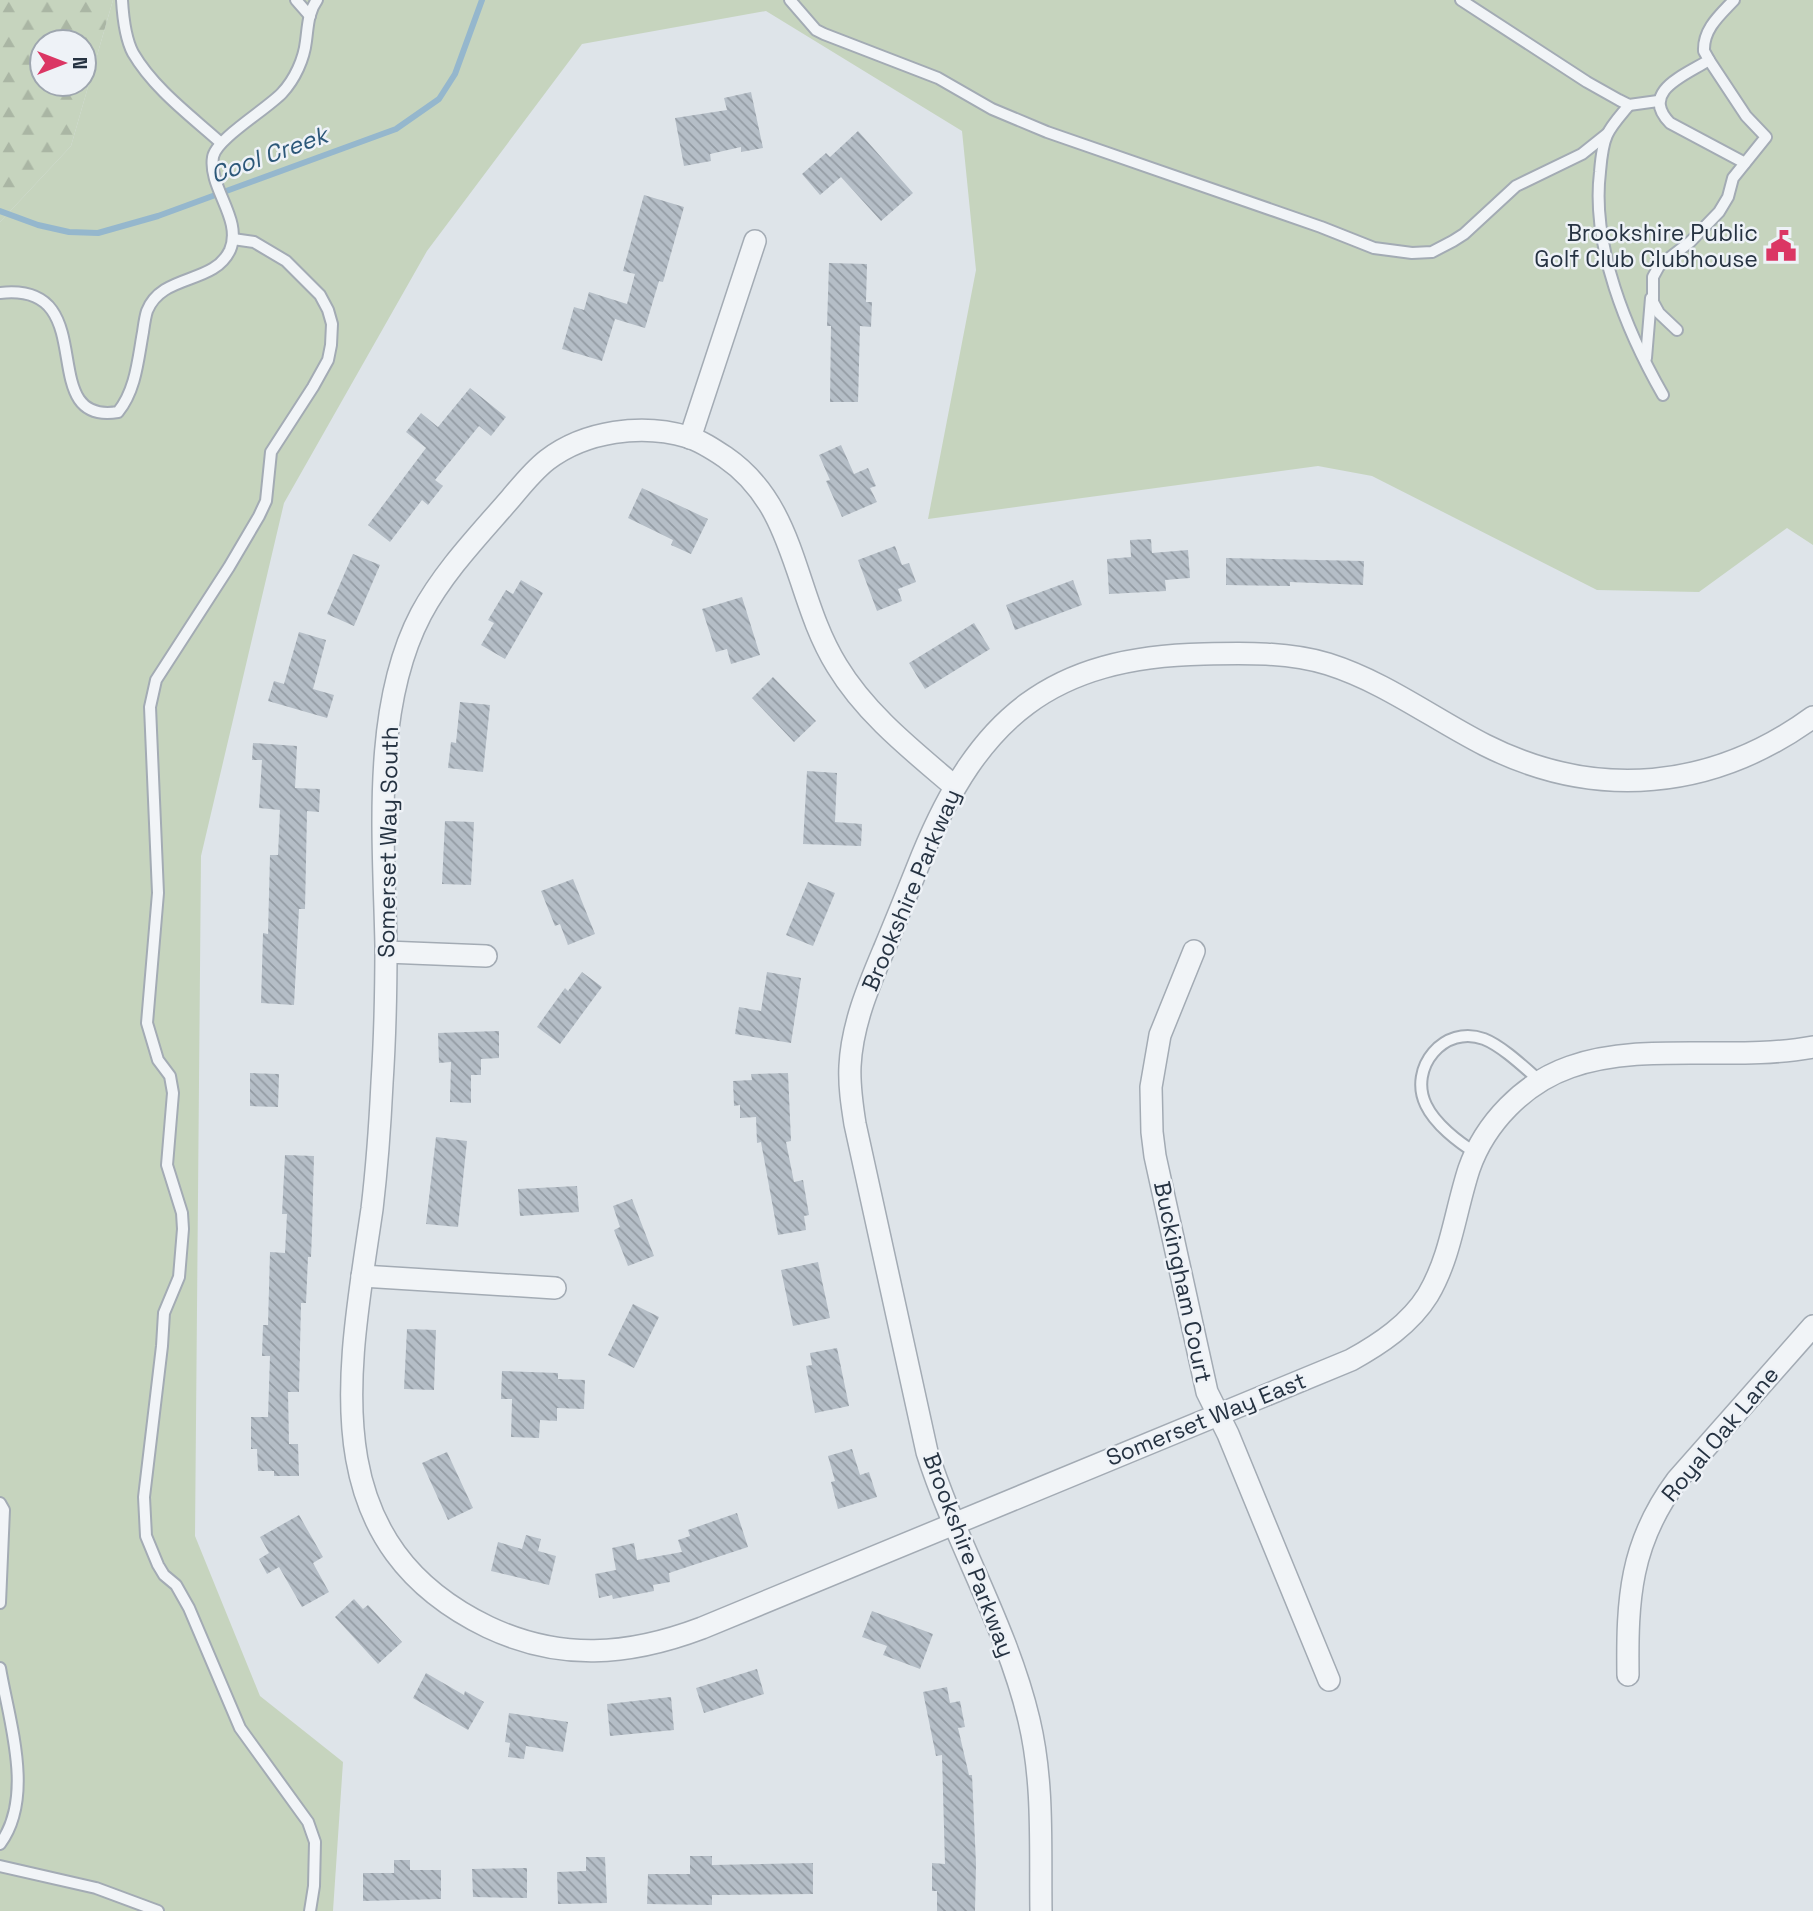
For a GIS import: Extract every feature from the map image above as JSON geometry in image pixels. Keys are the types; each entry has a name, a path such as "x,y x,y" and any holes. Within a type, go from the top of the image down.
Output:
{"street":[{"path":"690,438 755,241"},
{"name":"Somerset Way South","path":"472,1619 438,1597 414,1574 382,1530 364,1490 357,1466 351,1421 351,1381 377,1154 384,1039 384,814 389,720 398,672 423,611 462,554 533,473 557,453 610,433 663,432 690,438 732,462 767,498 789,545 811,617 841,674 875,716 954,786"},
{"name":"Brookshire Parkway","path":"1041,1911 1040,1788 1029,1721 1011,1663 953,1523 927,1452 850,1092 853,1042 867,990 954,786 997,729 1051,688 1097,669 1151,657 1180,654 1273,654 1328,664 1362,677 1484,744 1515,758 1549,771 1586,778 1634,781 1701,772 1760,751 1813,717"},
{"name":"Buckingham Court","path":"1194,951 1166,1016 1158,1042 1151,1087 1155,1156 1207,1392 1329,1680"},
{"path":"386,952 486,956"},
{"name":"Somerset Way East","path":"472,1619 541,1646 583,1651 634,1648 659,1643 702,1628 1351,1360 1383,1341 1411,1316 1427,1297 1445,1258 1476,1153 1512,1102 1540,1081 1586,1062 1618,1056 1762,1054 1813,1047"},
{"path":"362,1276 555,1288"},
{"name":"Royal Oak Lane","path":"1628,1675 1628,1626 1634,1571 1648,1526 1658,1507 1677,1480 1813,1326"}],"lane":[{"path":"122,0 123,21 132,51 171,98 221,143"},
{"path":"296,0 310,16"},
{"path":"0,293 31,295 44,302 58,318 63,332 76,396 90,410 104,415 118,412 131,393 147,312 154,299 170,285 210,270 224,258 233,239 232,226 214,172 213,156 221,143 275,99 293,79 302,61 310,16 317,0"},
{"path":"790,0 816,30 938,78 992,110 1374,248 1412,253 1432,252 1464,233 1516,186 1582,153 1607,134 1629,105"},
{"path":"1461,0 1587,82 1629,105 1658,101"},
{"path":"1646,365 1653,277 1659,267 1697,236 1719,212 1728,197 1733,178 1766,137 1746,116 1704,51 1707,34 1734,0"},
{"path":"1709,60 1661,92 1658,101 1661,114 1670,123 1745,163"},
{"path":"1607,134 1598,183 1601,234 1613,279 1646,365 1663,395"},
{"path":"233,239 254,242 286,261 320,295 332,324 331,345 328,360 318,378 271,452 266,501 259,516 229,568 156,680 150,707 159,892 147,1023 159,1060 170,1076 173,1093 167,1165 182,1213 183,1229 179,1277 164,1313 162,1325 162,1346 144,1497 144,1523 151,1553 164,1575 176,1585 189,1608 240,1728 308,1822 314,1842 314,1886 310,1911"},
{"path":"1652,294 1659,313 1677,330"},
{"path":"1476,1153 1434,1118 1426,1105 1422,1091 1422,1073 1428,1058 1436,1049 1455,1038 1482,1039 1492,1043 1540,1081"},
{"path":"0,1503 4,1510 0,1603"},
{"path":"0,1668 17,1774 17,1803 12,1822 0,1844"},
{"path":"0,1866 96,1888 159,1911"}],"green space":[{"path":"0,0 113,0 98,52 98,28 28,28 28,98 85,98 71,146 0,222"},
{"path":"113,0 1813,0 1813,545 1787,528 1699,592 1597,590 1372,476 1318,466 928,519 976,270 962,131 766,11 582,44 427,251 284,503 201,856 195,1536 260,1696 343,1762 333,1911 0,1911 0,222 71,146 85,98 98,98 98,52"}],"building":[{"path":"751,92 763,148 741,152 741,147 710,154 711,161 684,166 675,118 727,110 724,98"},
{"path":"858,131 913,193 881,221 841,177 820,195 802,174 826,153 830,157"},
{"path":"644,195 684,207 663,282 659,281 645,328 615,319 602,361 562,349 574,307 584,310 589,292 627,304 635,274 623,271"},
{"path":"829,263 867,264 866,302 872,302 871,327 860,326 858,402 830,402 831,326 827,326"},
{"path":"470,388 506,417 491,436 479,426 435,480 443,486 428,505 422,500 390,542 368,525 426,448 406,432 421,413 438,427"},
{"path":"841,445 854,474 868,468 876,486 870,488 877,502 842,517 826,481 830,480 819,455"},
{"path":"642,488 708,519 691,554 671,545 673,540 628,518"},
{"path":"1151,539 1152,553 1188,550 1190,578 1165,580 1166,591 1109,594 1107,559 1131,557 1130,540"},
{"path":"895,546 902,565 909,563 916,582 898,589 902,601 877,611 858,560"},
{"path":"353,554 380,565 354,626 327,614"},
{"path":"1226,558 1364,561 1363,585 1290,582 1290,586 1226,585"},
{"path":"521,580 543,593 505,659 481,645 494,623 488,620 506,590 513,594"},
{"path":"1073,580 1082,605 1015,630 1006,605"},
{"path":"742,597 760,655 731,664 727,649 716,652 702,609"},
{"path":"974,623 990,649 925,689 909,663"},
{"path":"299,632 326,640 313,689 334,695 327,718 268,701 274,681 284,684"},
{"path":"773,677 816,721 794,742 752,698"},
{"path":"460,702 490,705 483,772 448,768 451,742 456,743"},
{"path":"253,743 297,746 295,788 320,789 319,812 307,811 305,909 299,909 294,1005 261,1003 263,933 268,934 270,855 278,855 280,810 259,808 262,760 252,760"},
{"path":"807,771 837,773 835,822 862,824 861,846 803,844"},
{"path":"445,821 474,822 471,885 442,884"},
{"path":"573,879 595,934 568,945 560,924 555,926 541,891"},
{"path":"808,882 835,893 813,946 786,935"},
{"path":"582,972 602,987 560,1044 537,1027 565,988 568,991"},
{"path":"767,972 801,978 791,1043 735,1034 739,1007 761,1011"},
{"path":"499,1031 499,1058 481,1059 481,1075 471,1075 471,1103 450,1102 451,1062 439,1063 438,1033"},
{"path":"250,1073 279,1074 278,1107 250,1106"},
{"path":"788,1073 791,1141 786,1142 794,1182 803,1180 809,1215 804,1216 806,1230 778,1235 761,1142 757,1143 756,1117 740,1118 740,1105 734,1106 733,1081 752,1080 751,1074"},
{"path":"436,1137 467,1141 458,1227 426,1224"},
{"path":"285,1155 314,1156 311,1257 308,1257 306,1303 301,1303 299,1392 288,1392 289,1444 298,1444 299,1476 274,1476 274,1471 258,1471 257,1449 251,1449 251,1417 268,1417 270,1356 262,1356 263,1325 268,1325 270,1252 285,1253 287,1214 282,1214"},
{"path":"577,1186 579,1212 520,1216 518,1189"},
{"path":"632,1199 654,1256 628,1266 614,1230 620,1227 613,1206"},
{"path":"818,1262 830,1318 793,1326 781,1270"},
{"path":"633,1304 659,1317 634,1368 608,1355"},
{"path":"407,1329 436,1330 434,1390 404,1389"},
{"path":"837,1348 849,1406 815,1413 806,1366 812,1365 810,1353"},
{"path":"502,1371 558,1373 558,1379 585,1380 584,1409 557,1408 557,1421 540,1420 539,1438 511,1437 512,1399 501,1399"},
{"path":"852,1449 860,1475 869,1472 877,1497 838,1509 831,1482 835,1481 828,1456"},
{"path":"447,1452 473,1508 448,1520 422,1463"},
{"path":"737,1513 748,1547 669,1573 670,1582 653,1585 654,1591 613,1599 612,1595 599,1598 595,1574 616,1570 612,1548 634,1543 637,1560 682,1552 678,1540 690,1536 688,1530"},
{"path":"299,1515 323,1557 313,1563 329,1592 302,1607 279,1567 267,1574 259,1559 269,1553 260,1537"},
{"path":"526,1535 541,1539 538,1551 556,1556 549,1585 491,1571 498,1542 522,1549"},
{"path":"354,1599 363,1609 368,1605 402,1642 378,1664 335,1617"},
{"path":"872,1611 933,1634 920,1669 883,1655 887,1646 862,1637"},
{"path":"757,1669 764,1694 704,1713 696,1688"},
{"path":"426,1673 464,1695 465,1691 484,1702 468,1730 413,1698"},
{"path":"947,1687 950,1703 960,1701 965,1727 958,1728 969,1775 972,1775 975,1911 937,1911 937,1891 932,1891 932,1863 945,1864 942,1755 936,1756 923,1692"},
{"path":"671,1697 674,1730 610,1736 607,1704"},
{"path":"509,1713 568,1722 563,1752 526,1746 524,1759 508,1757 510,1743 505,1742"},
{"path":"690,1856 712,1856 712,1865 813,1863 813,1894 712,1895 712,1905 647,1904 648,1874 690,1874"},
{"path":"586,1857 605,1857 607,1903 558,1904 557,1872 586,1871"},
{"path":"394,1860 410,1860 410,1870 441,1870 441,1899 363,1901 363,1873 394,1873"},
{"path":"527,1868 527,1898 473,1897 472,1869"}],"waterway":[{"name":"Cool Creek","path":"0,211 38,225 69,232 98,233 158,216 396,129 439,99 455,74 482,0"}],"place":[{"name":"Brookshire Public Golf Club Clubhouse","path":"1781,246"}]}
